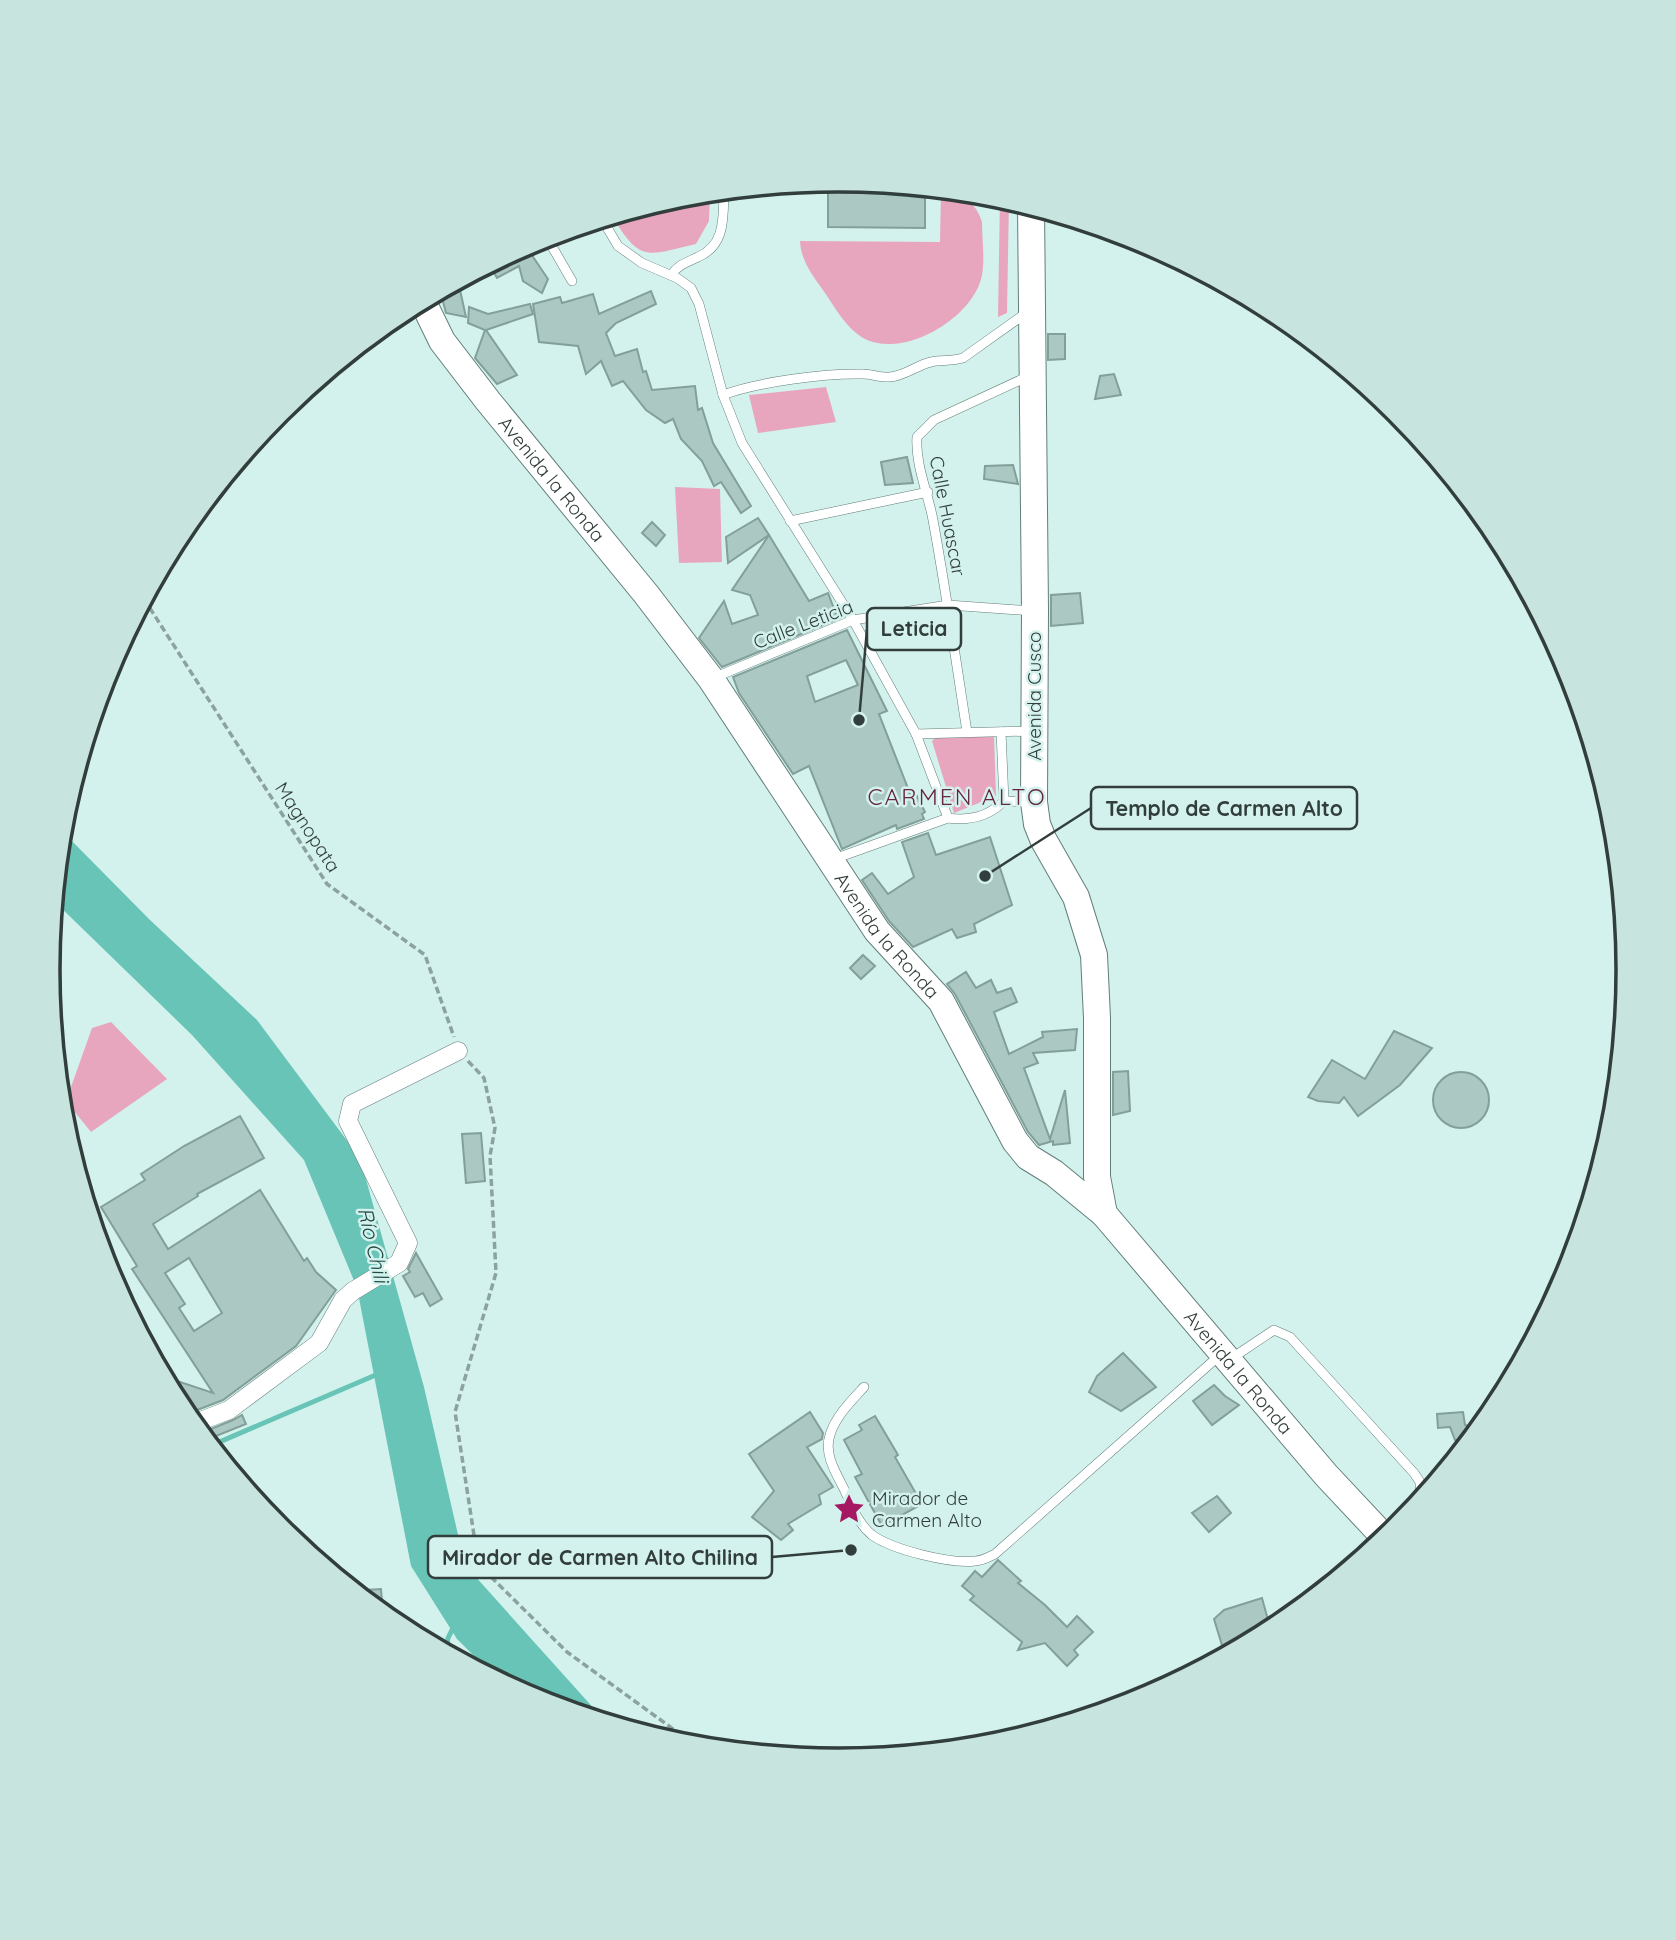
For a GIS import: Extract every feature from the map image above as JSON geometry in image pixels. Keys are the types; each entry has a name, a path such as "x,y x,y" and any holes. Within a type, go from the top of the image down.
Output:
{"main road":[{"name":"Avenida Cusco","path":"1031,216 1034,802 1037,824 1076,897 1094,956 1097,1018 1097,1177 1104,1214"},
{"name":"Avenida la Ronda","path":"427,310 442,341 488,401 646,594 711,679 877,930 941,1001 1015,1142 1028,1157 1054,1173 1104,1214 1326,1475 1377,1530"},
{"path":"1054,1173 1084,1160 1097,1145"}],"street":[{"path":"203,1420 229,1410 319,1343 343,1300 399,1263 408,1243 348,1121 352,1104 458,1051"}],"lane":[{"path":"671,275 678,265 710,252 722,233 724,200"},
{"path":"607,227 618,246 642,263 671,275 691,288 699,304 723,395 742,443 853,620 916,734 948,818"},
{"path":"552,246 572,281"},
{"path":"723,395 742,388 826,377 864,374 890,377 913,371 931,362 950,362 963,358 1031,310"},
{"name":"Calle Huascar","path":"967,732 948,605 917,446 918,437 934,420 1032,375"},
{"path":"790,521 928,492"},
{"name":"Calle Leticia","path":"711,679 853,620 948,605 1035,611"},
{"path":"916,734 1033,731"},
{"path":"1001,732 1004,801"},
{"path":"830,860 948,818 965,821 992,812 1004,801 1034,802"},
{"path":"864,1387 849,1404 830,1434 828,1450 834,1471 854,1514 872,1535 935,1558 974,1562 995,1554 1225,1356 1275,1330 1290,1337 1414,1473 1420,1486"}],"path":[{"name":"Magnopata","path":"150,608 327,884 425,955 458,1051"},
{"path":"458,1051 484,1078 495,1128 490,1156 496,1273 455,1412 476,1548 488,1574 567,1652 677,1732"}],"shaded area":[{"path":"941,198 971,203 982,222 983,269 976,291 966,306 934,331 916,339 879,343 863,338 846,324 805,262 800,241 940,242"},
{"path":"710,202 709,221 696,244 656,253 646,252 630,242 617,224"},
{"path":"1000,208 1009,211 1007,313 998,317"},
{"path":"826,387 836,422 758,433 749,395"},
{"path":"675,487 720,489 722,562 679,563"},
{"path":"994,735 996,796 954,813 932,741 936,737"},
{"path":"111,1022 167,1079 91,1132 72,1108 69,1092 92,1028"}],"water":[{"name":"Río Chili","path":"71,840 150,920 257,1020 360,1158 424,1387 465,1565 594,1709 540,1689 477,1659 457,1639 411,1566 357,1288 304,1160 192,1035 62,909"}],"building":[{"path":"828,191 925,197 925,228 828,227"},
{"path":"532,255 548,279 542,293 523,281 519,266 497,278 494,272"},
{"path":"460,290 466,317 446,313 443,300"},
{"path":"651,291 656,304 616,323 606,333 615,356 637,349 643,372 646,371 652,390 695,386 698,410 702,408 713,443 751,506 741,513 721,482 714,486 702,461 681,439 673,419 665,423 646,410 623,381 612,386 601,361 586,374 578,346 539,342 533,304 560,297 562,303 593,294 599,314"},
{"path":"530,304 533,314 486,330 517,375 497,384 475,358 485,330 468,323 469,307 488,314"},
{"path":"1048,334 1065,334 1065,359 1048,360"},
{"path":"1114,374 1121,395 1095,399 1100,376"},
{"path":"907,457 913,483 885,485 881,462"},
{"path":"1013,465 1018,484 984,479 985,466"},
{"path":"758,518 769,535 728,563 726,537"},
{"path":"652,522 665,535 656,546 642,533"},
{"path":"769,535 809,601 828,593 838,619 722,667 699,638 724,601 732,624 758,615 750,595 732,590"},
{"path":"1080,593 1083,623 1051,626 1051,595"},
{"path":"847,630 887,711 879,714 911,796 916,794 925,812 922,814 924,819 897,829 896,825 842,849 809,766 793,774 739,693 733,677","holes":["846,660 858,685 815,702 807,676"]},
{"path":"928,833 936,855 990,837 1012,905 974,924 976,932 957,938 952,929 913,947 889,921 862,880 872,873 888,894 914,877 902,842"},
{"path":"863,955 875,966 861,979 850,968"},
{"path":"966,972 976,988 991,980 997,993 1011,988 1017,1002 994,1012 1009,1054 1043,1037 1042,1032 1077,1029 1075,1050 1033,1053 1038,1063 1024,1068 1050,1139 1065,1090 1070,1143 1053,1145 1053,1141 1039,1145 1028,1132 955,994 947,984"},
{"path":"1394,1031 1432,1048 1400,1085 1358,1116 1344,1097 1339,1103 1308,1097 1332,1060 1365,1079"},
{"path":"1128,1071 1130,1111 1113,1115 1113,1072"},
{"path":"1461,1072 1472,1074 1481,1080 1487,1089 1487,1111 1481,1120 1472,1126 1461,1128 1450,1126 1441,1120 1435,1111 1433,1100 1435,1089 1441,1080 1450,1074"},
{"path":"240,1116 264,1158 197,1194 198,1196 153,1224 168,1249 260,1190 304,1261 307,1258 316,1272 336,1290 296,1346 223,1400 196,1410 178,1381 213,1393 132,1269 137,1266 101,1207 145,1180 141,1174 184,1146","holes":["189,1258 222,1313 194,1331 179,1308 185,1304 165,1273"]},
{"path":"481,1133 485,1181 466,1183 462,1134"},
{"path":"416,1253 442,1299 430,1306 423,1293 415,1297 403,1276 410,1272 408,1269"},
{"path":"1123,1353 1156,1387 1121,1411 1089,1392 1097,1376"},
{"path":"1214,1385 1239,1405 1212,1425 1193,1401"},
{"path":"810,1412 823,1433 822,1439 807,1447 833,1487 819,1495 821,1504 788,1524 793,1530 781,1540 752,1517 774,1491 749,1454"},
{"path":"1463,1412 1465,1425 1469,1426 1459,1440 1455,1440 1450,1427 1438,1428 1437,1414"},
{"path":"242,1415 246,1424 215,1437 210,1429"},
{"path":"875,1416 922,1504 882,1526 855,1477 862,1474 844,1440 862,1430 859,1425"},
{"path":"1217,1496 1231,1513 1209,1532 1192,1513"},
{"path":"998,1560 1021,1581 1018,1583 1067,1627 1077,1616 1093,1632 1074,1650 1078,1655 1067,1666 1045,1643 1018,1650 1022,1642 970,1600 974,1596 962,1586 975,1571 982,1577"},
{"path":"381,1589 382,1601 367,1590"},
{"path":"1262,1598 1268,1619 1222,1646 1214,1619 1224,1610"}],"waterway":[{"path":"219,1442 378,1374"},
{"path":"447,1643 454,1626"}],"place":[{"name":"Leticia","path":"859,720"},
{"name":"Templo de Carmen Alto","path":"985,876"},
{"name":"Mirador de Carmen Alto","path":"849,1509"},
{"name":"Mirador de Carmen Alto Chilina","path":"851,1550"}],"district":[{"name":"CARMEN ALTO","path":"957,797"}]}
